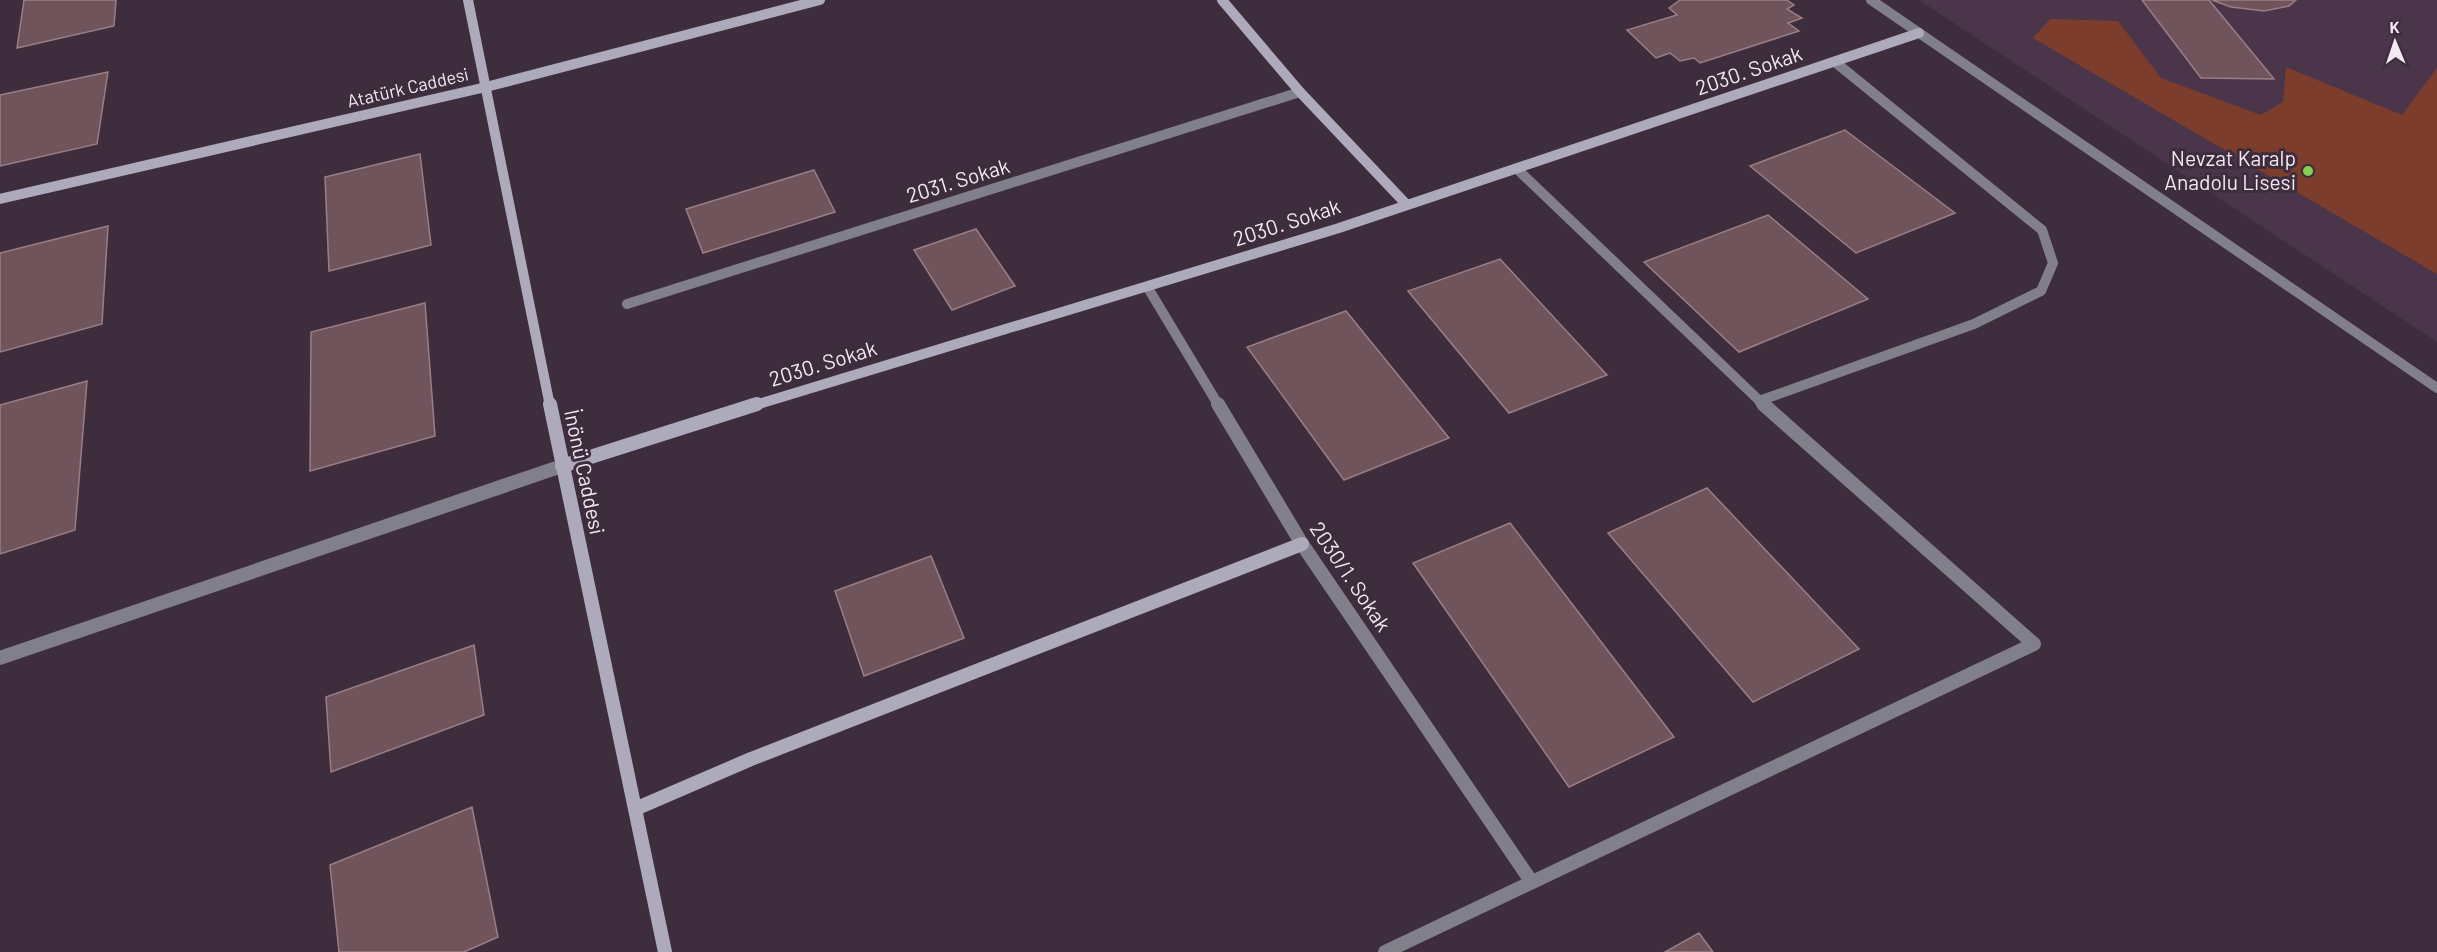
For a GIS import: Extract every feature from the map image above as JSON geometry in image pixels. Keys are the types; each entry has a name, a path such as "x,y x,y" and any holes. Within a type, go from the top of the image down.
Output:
{"street":[{"name":"İnönü Caddesi","path":"468,0 562,466 665,952"},
{"name":"Atatürk Caddesi","path":"0,199 486,87 820,0"},
{"path":"1222,0 1300,92 1407,205"},
{"path":"1871,0 2437,388"},
{"name":"2030. Sokak","path":"562,466 663,433 1148,288 1517,169 1919,33"},
{"path":"1759,401 1974,324 2041,291 2053,263 2042,230 1835,62"},
{"name":"2031. Sokak","path":"627,304 1300,92"},
{"path":"1385,952 2034,644 1759,401 1517,169"},
{"name":"2030/1. Sokak","path":"1148,288 1302,544 1532,881"},
{"path":"0,658 562,466"},
{"path":"635,809 751,759 1302,544"}],"shaded area":[{"name":"Nevzat Karalp Anadolu Lisesi","path":"1919,0 2437,0 2437,342"},
{"path":"2050,19 2118,21 2161,78 2261,115 2283,102 2286,67 2402,115 2437,68 2437,274 2033,38"}],"building":[{"path":"24,0 116,0 114,26 17,48"},
{"path":"1680,0 1787,0 1794,5 1787,9 1802,18 1788,23 1799,31 1700,63 1694,58 1680,61 1670,53 1656,58 1627,30 1677,15 1669,8"},
{"path":"2142,0 2209,0 2274,79 2201,78"},
{"path":"2212,0 2296,0 2289,6 2264,11 2231,7"},
{"path":"108,72 97,144 0,166 0,95"},
{"path":"1845,130 1955,213 1856,253 1750,166"},
{"path":"420,154 431,245 329,271 325,177"},
{"path":"814,170 835,212 703,253 686,209"},
{"path":"1768,215 1868,299 1739,352 1644,262"},
{"path":"108,226 102,324 0,352 0,253"},
{"path":"976,229 1015,286 952,310 914,250"},
{"path":"1500,259 1607,375 1509,413 1408,291"},
{"path":"425,303 435,436 310,471 311,332"},
{"path":"1346,311 1449,438 1344,480 1247,347"},
{"path":"87,381 75,530 0,554 0,405"},
{"path":"1707,488 1859,649 1753,702 1608,533"},
{"path":"1510,523 1674,737 1569,787 1413,563"},
{"path":"931,556 964,638 864,676 835,591"},
{"path":"474,645 484,715 331,772 326,697"},
{"path":"472,807 498,937 464,952 339,952 330,865"},
{"path":"1699,933 1713,952 1665,952"}],"place":[{"name":"Nevzat Karalp Anadolu Lisesi","path":"2308,171"}]}
